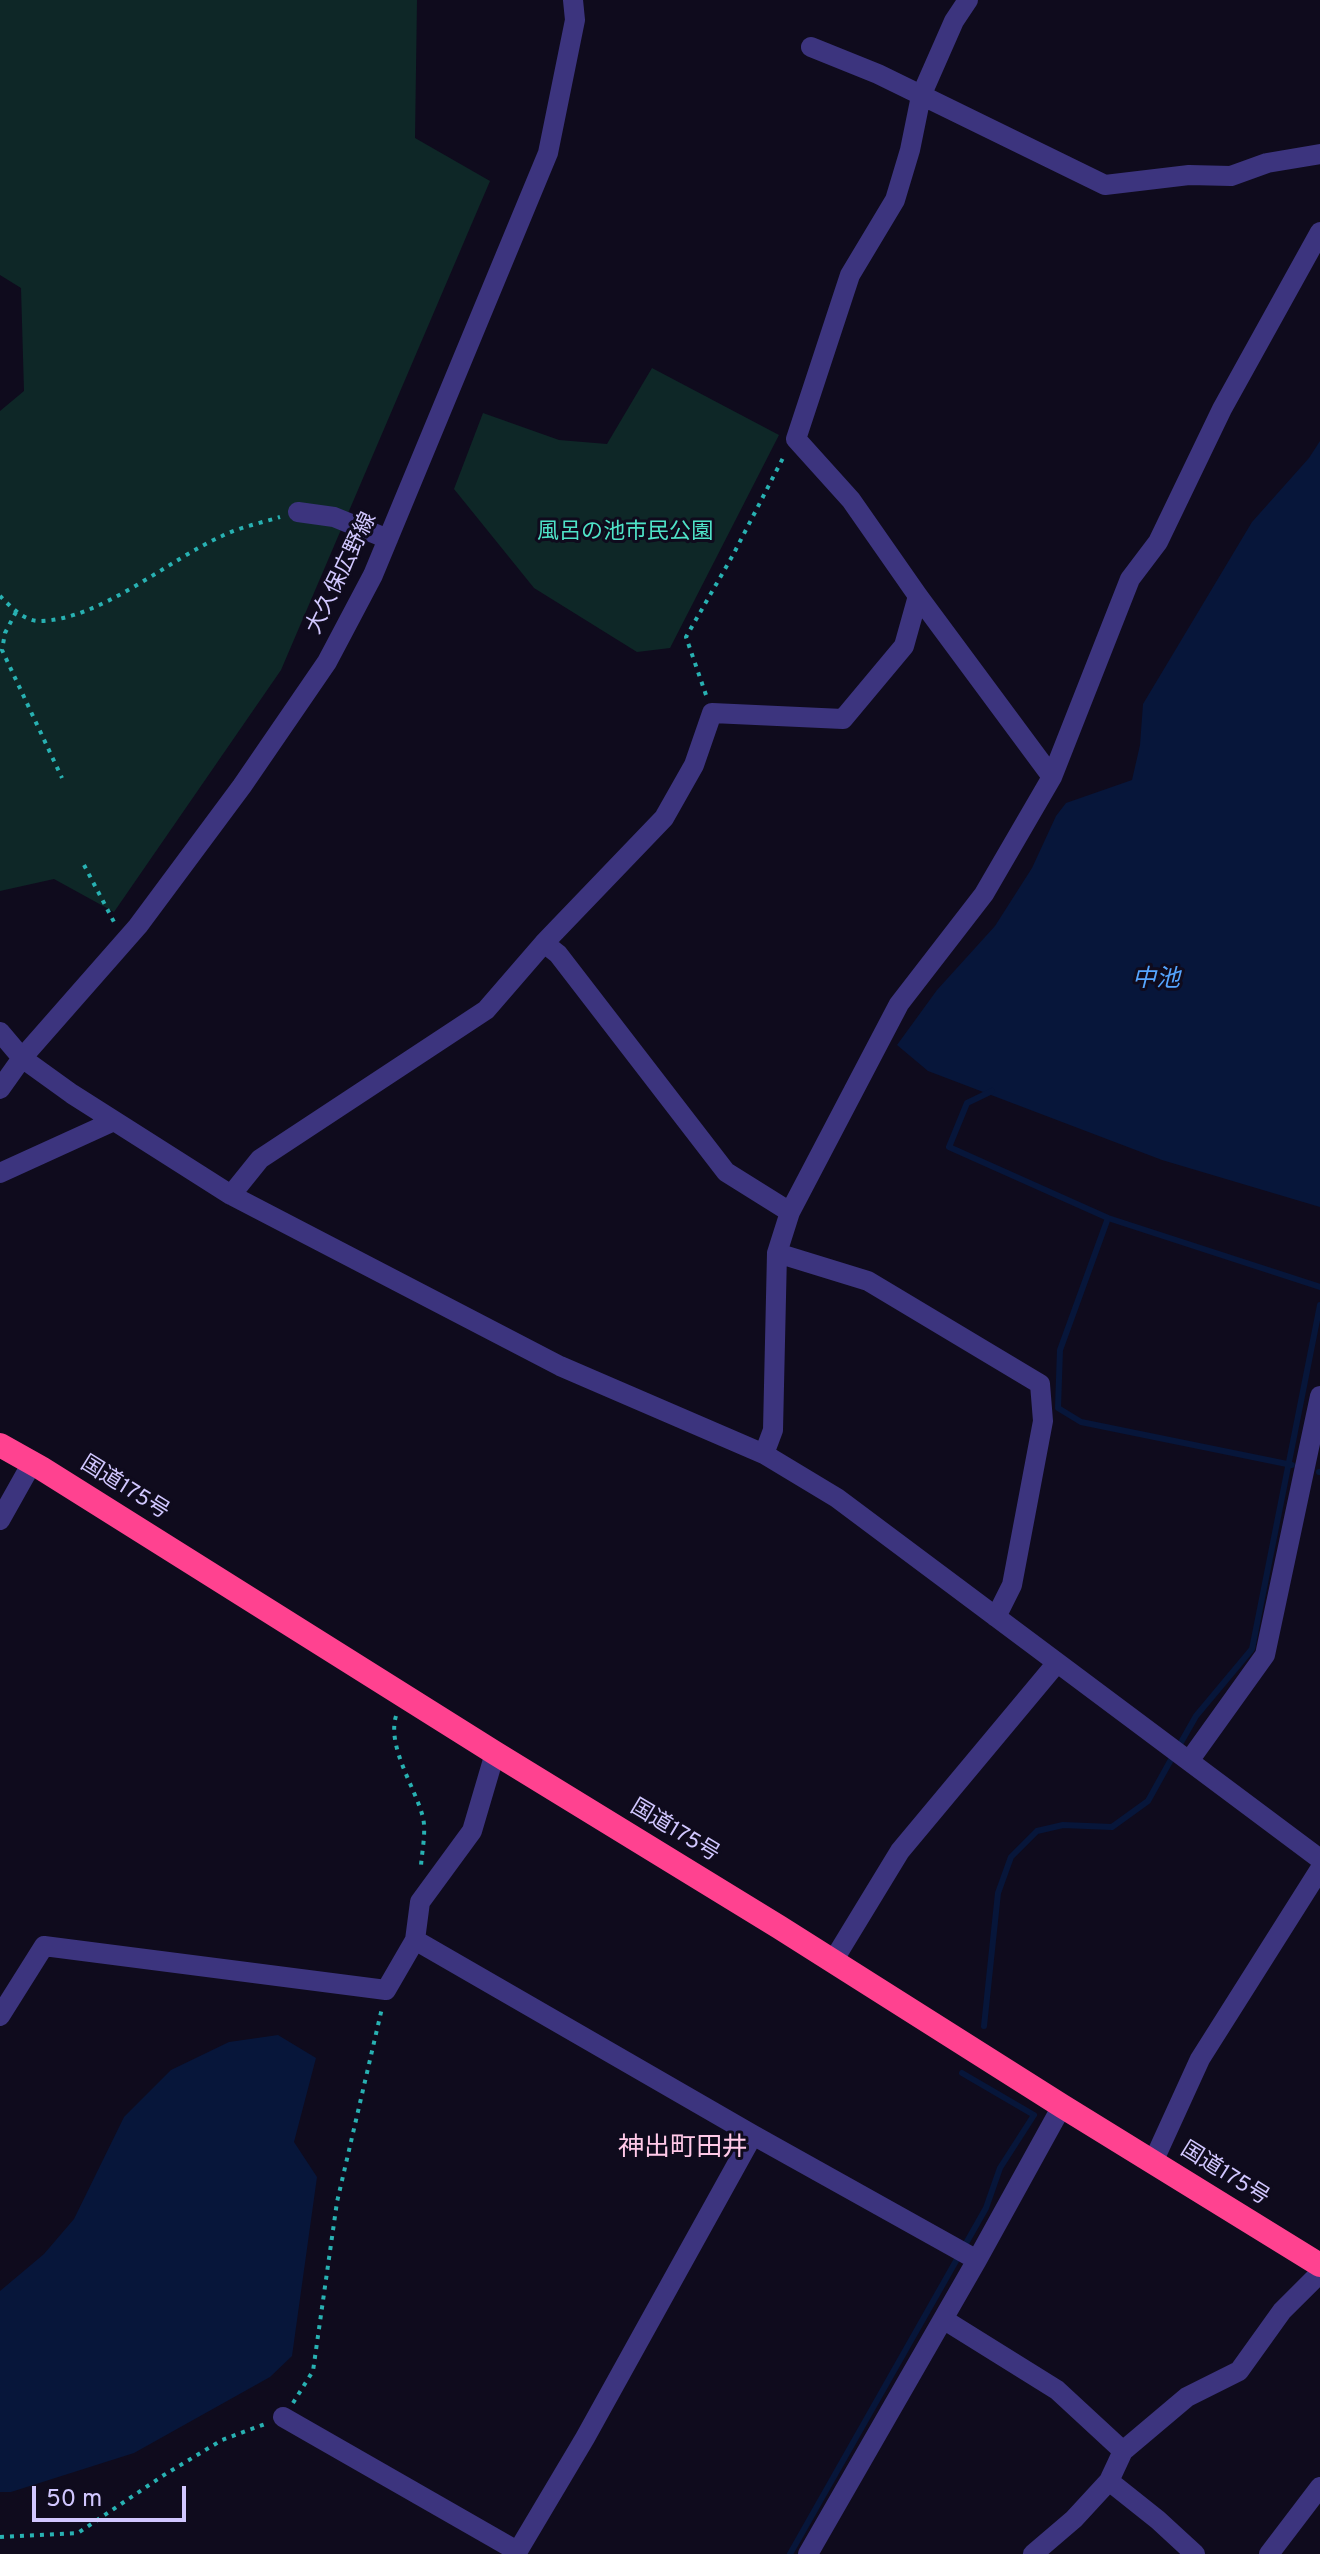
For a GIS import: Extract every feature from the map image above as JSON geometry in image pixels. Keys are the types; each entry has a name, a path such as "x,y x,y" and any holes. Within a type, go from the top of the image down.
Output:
{"highway":[{"name":"国道175号","path":"0,1445 1320,2265"}],"street":[{"name":"大久保広野線","path":"0,1089 22,1058 124,942 242,786 327,662 373,575 548,153 575,20 573,0"},
{"path":"968,0 954,21 921,96 910,150 895,200 850,275 796,439 851,500 1052,777"},
{"path":"811,47 878,74 1105,185 1189,175 1231,176 1267,163 1320,154"},
{"path":"764,1454 773,1430 777,1253 790,1212 899,1004 984,894 1052,777 1130,579 1158,542 1222,409 1320,232"},
{"path":"298,512 334,517 388,539"},
{"path":"231,1195 260,1159 486,1010 544,943 664,818 694,765 712,713 843,719 904,646 918,596"},
{"path":"544,943 558,954 726,1172 790,1212"},
{"path":"0,1032 22,1058 231,1195 560,1366 764,1454 837,1498 1320,1859"},
{"path":"0,1173 114,1121"},
{"path":"777,1253 868,1281 1040,1384 1043,1421 1012,1585 996,1617"},
{"path":"1189,1761 1265,1655 1320,1396"},
{"path":"0,1520 32,1463"},
{"path":"833,1961 900,1851 1056,1664"},
{"path":"0,2016 44,1946 386,1990 415,1940 420,1902 472,1831 495,1753"},
{"path":"1153,2162 1200,2059 1320,1869"},
{"path":"415,1940 977,2260"},
{"path":"808,2554 1062,2106"},
{"path":"283,2417 517,2553 585,2438 753,2135"},
{"path":"1033,2554 1074,2519 1109,2481 1123,2451 1187,2397 1239,2371 1282,2311 1320,2273"},
{"path":"943,2319 1057,2390 1123,2451"},
{"path":"1109,2481 1195,2554"},
{"path":"1269,2554 1320,2487"}],"path":[{"path":"712,713 686,637 733,555 778,464 796,439"},
{"path":"0,596 16,612 37,622 72,615 124,592 222,535 298,512"},
{"path":"16,612 5,633 2,650 62,778"},
{"path":"84,865 124,942"},
{"path":"403,1695 393,1726 403,1768 424,1817 420,1902"},
{"path":"0,2537 78,2533 222,2440 283,2417 313,2371 337,2202 386,1990"}],"green space":[{"path":"0,0 417,0 415,138 490,181 281,670 114,912 54,879 0,891 0,411 24,391 21,288 0,275"},
{"name":"風呂の池市民公園","path":"652,368 779,435 670,648 637,652 534,588 454,489 483,413 559,440 607,444"}],"water":[{"name":"中池","path":"1320,441 1320,1207 1162,1160 928,1071 897,1045 937,990 995,926 1032,868 1056,816 1066,803 1132,780 1140,745 1143,704 1252,522 1309,458"},
{"path":"278,2035 316,2058 294,2142 317,2177 292,2356 270,2377 134,2453 11,2492 0,2492 0,2291 44,2254 74,2219 124,2117 171,2070 229,2042"}],"waterway":[{"path":"992,1091 967,1103 949,1147 1108,1218 1320,1287"},
{"path":"1108,1218 1060,1350 1058,1408 1081,1422 1292,1465"},
{"path":"1179,1746 1196,1716 1252,1649 1320,1305"},
{"path":"984,2026 998,1893 1011,1857 1037,1831 1063,1825 1112,1827 1148,1801 1173,1756"},
{"path":"790,2554 986,2208 1000,2168 1034,2115 962,2073"}],"district":[{"name":"神出町田井","path":"683,2150"}]}
